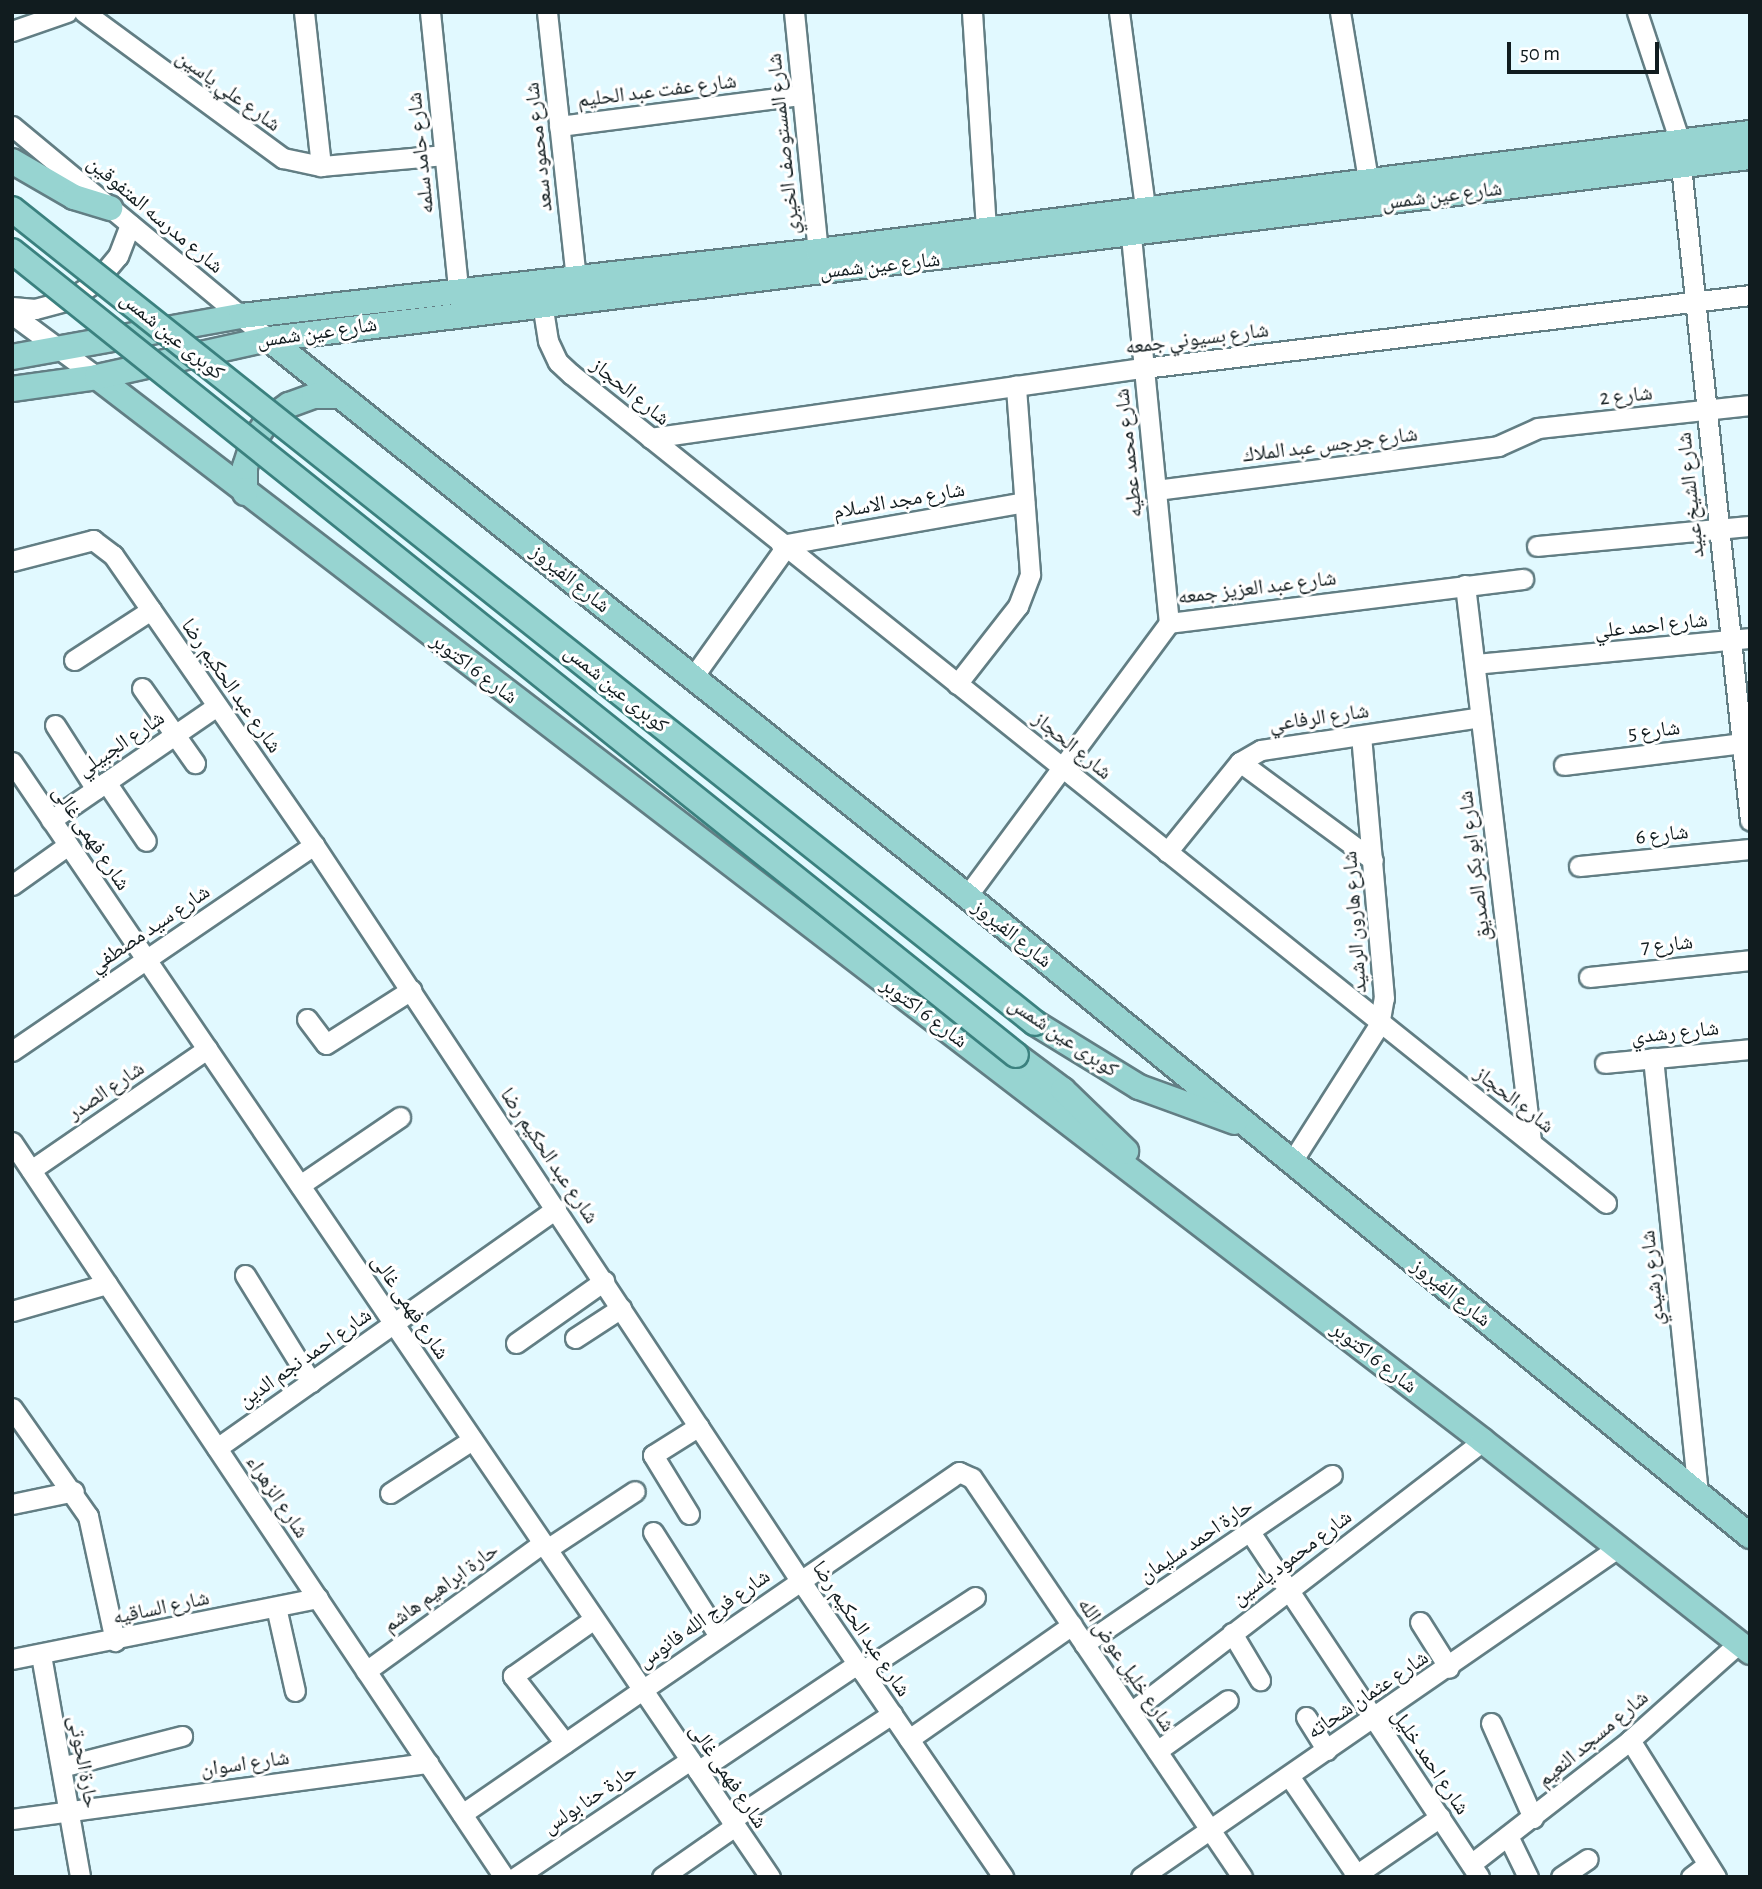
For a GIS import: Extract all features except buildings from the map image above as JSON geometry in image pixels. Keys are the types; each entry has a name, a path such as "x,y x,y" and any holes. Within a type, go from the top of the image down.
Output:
{"main road":[{"name":"شارع عين شمس","path":"12,357 62,351 241,316 458,288 576,276 819,261 1142,227 1680,154 1750,133"},
{"name":"شارع عين شمس","path":"12,389 97,377 269,339 542,303 819,261 986,229 1142,227 1368,180 1680,154 1750,157"},
{"path":"12,161 74,197 110,208"},
{"name":"كوبرى عين شمس","path":"12,209 1035,1023 1139,1087 1246,1125"},
{"name":"كوبرى عين شمس","path":"12,251 1073,1099 1177,1206"},
{"name":"شارع الفيروز","path":"269,339 967,896 1750,1536"},
{"name":"شارع 6 اكتوبر","path":"97,377 1483,1441 1745,1648"},
{"path":"245,493 245,467 253,442 268,420 301,400 340,396"}],"street":[{"path":"12,31 66,12"},
{"name":"شارع علي ياسين","path":"84,12 258,144 303,165 321,166 444,155"},
{"path":"304,12 321,166"},
{"name":"شارع حامد سلمه","path":"430,12 458,288"},
{"name":"شارع محمود سعد","path":"547,12 576,276"},
{"name":"شارع المستوصف الخيري","path":"794,12 819,261"},
{"path":"972,12 986,229"},
{"name":"شارع محمد عطيه","path":"1119,12 1142,227 1144,368 1169,623"},
{"path":"1340,12 1368,180"},
{"name":"شارع الشيخ عبيد","path":"1637,12 1680,154 1717,529 1730,641 1746,743 1750,820"},
{"name":"شارع عفت عبد الحليم","path":"559,126 802,96"},
{"name":"شارع مدرسه المتفوقين","path":"12,126 269,339"},
{"path":"12,307 35,309 68,300 96,282 118,256 130,224"},
{"name":"شارع بسيوني جمعه","path":"650,438 1144,368 1750,295"},
{"name":"شارع الحجاز","path":"542,303 548,341 558,362 1379,1025 1531,1141 1606,1203"},
{"path":"12,314 97,377"},
{"path":"957,684 1018,606 1030,574 1016,386"},
{"name":"شارع 2","path":"1510,442 1538,428 1750,405"},
{"name":"شارع جرجس عبد الملاك","path":"1156,490 1510,442"},
{"name":"شارع مجد الاسلام","path":"783,546 1024,502"},
{"path":"1537,546 1750,526"},
{"name":"شارع عبد الحكيم رضا","path":"12,561 93,540 113,555 314,845 800,1580 1003,1877"},
{"path":"693,677 783,546"},
{"name":"شارع عبد العزيز جمعه","path":"967,896 1060,766 1169,623 1523,579"},
{"name":"شارع ابو بكر الصديق","path":"1465,585 1531,1141"},
{"path":"74,660 151,610"},
{"name":"شارع احمد علي","path":"1475,664 1750,638"},
{"path":"142,688 173,736 195,763"},
{"name":"شارع الجبيلي","path":"51,820 217,706"},
{"name":"شارع الرفاعي","path":"1167,852 1240,762 1261,750 1481,717"},
{"path":"55,725 146,841"},
{"name":"شارع هارون الرشيد","path":"1291,1163 1379,1025 1384,976 1361,736"},
{"name":"شارع 5","path":"1564,765 1746,743"},
{"name":"شارع فهمى غالى","path":"12,762 769,1877"},
{"path":"1240,762 1373,860"},
{"path":"12,885 68,845"},
{"name":"شارع سيد مصطفي","path":"12,1051 314,845"},
{"name":"شارع 6","path":"1579,866 1750,849"},
{"name":"شارع 7","path":"1589,976 1750,960"},
{"path":"307,1019 326,1044 411,990"},
{"name":"شارع الصدر","path":"31,1170 207,1049"},
{"name":"شارع رشدي","path":"1605,1063 1750,1049"},
{"name":"شارع رشيدي","path":"1653,1058 1698,1493"},
{"path":"300,1185 400,1117"},
{"name":"شارع الزهراء","path":"12,1143 504,1877"},
{"name":"شارع احمد نجم الدين","path":"217,1448 556,1209"},
{"path":"245,1275 311,1382"},
{"path":"516,1343 604,1281"},
{"path":"12,1311 107,1284"},
{"path":"575,1338 621,1308"},
{"path":"12,1408 74,1491 96,1538 115,1641"},
{"path":"689,1514 653,1455 699,1426"},
{"path":"390,1493 472,1440"},
{"name":"شارع محمود ياسين","path":"1131,1712 1483,1441"},
{"name":"شارع فرج الله فانوس","path":"462,1814 952,1475 959,1472 972,1478"},
{"name":"حارة احمد سليمان","path":"1084,1644 1332,1475"},
{"name":"شارع خليل عوض الله","path":"972,1478 1242,1877"},
{"path":"12,1504 74,1491"},
{"name":"حارة ابراهيم هاشم","path":"366,1671 545,1546 635,1491"},
{"path":"653,1532 719,1636"},
{"name":"شارع احمد خليل","path":"1250,1532 1475,1870"},
{"name":"شارع عثمان شحاته","path":"1141,1877 1449,1668 1619,1547"},
{"name":"حارة حنا بولس","path":"516,1877 694,1765 975,1597"},
{"name":"شارع الساقيه","path":"12,1659 41,1656 318,1598"},
{"path":"276,1607 295,1691"},
{"path":"565,1743 513,1676 594,1619"},
{"path":"1420,1622 1449,1668"},
{"path":"909,1739 1072,1625"},
{"path":"1232,1633 1260,1680"},
{"name":"شارع مسجد النعيم","path":"1475,1870 1508,1836 1745,1648"},
{"name":"حارة الحوتى","path":"41,1656 80,1877"},
{"path":"1157,1751 1228,1700"},
{"path":"662,1877 733,1823 892,1714"},
{"path":"1306,1717 1327,1750"},
{"path":"1491,1723 1533,1818"},
{"path":"61,1767 182,1736"},
{"path":"1630,1740 1712,1870 1691,1877"},
{"name":"شارع اسوان","path":"12,1819 428,1763"},
{"path":"1289,1776 1356,1876 1440,1817"},
{"path":"1508,1836 1528,1877"},
{"path":"1561,1877 1588,1859"}]}
